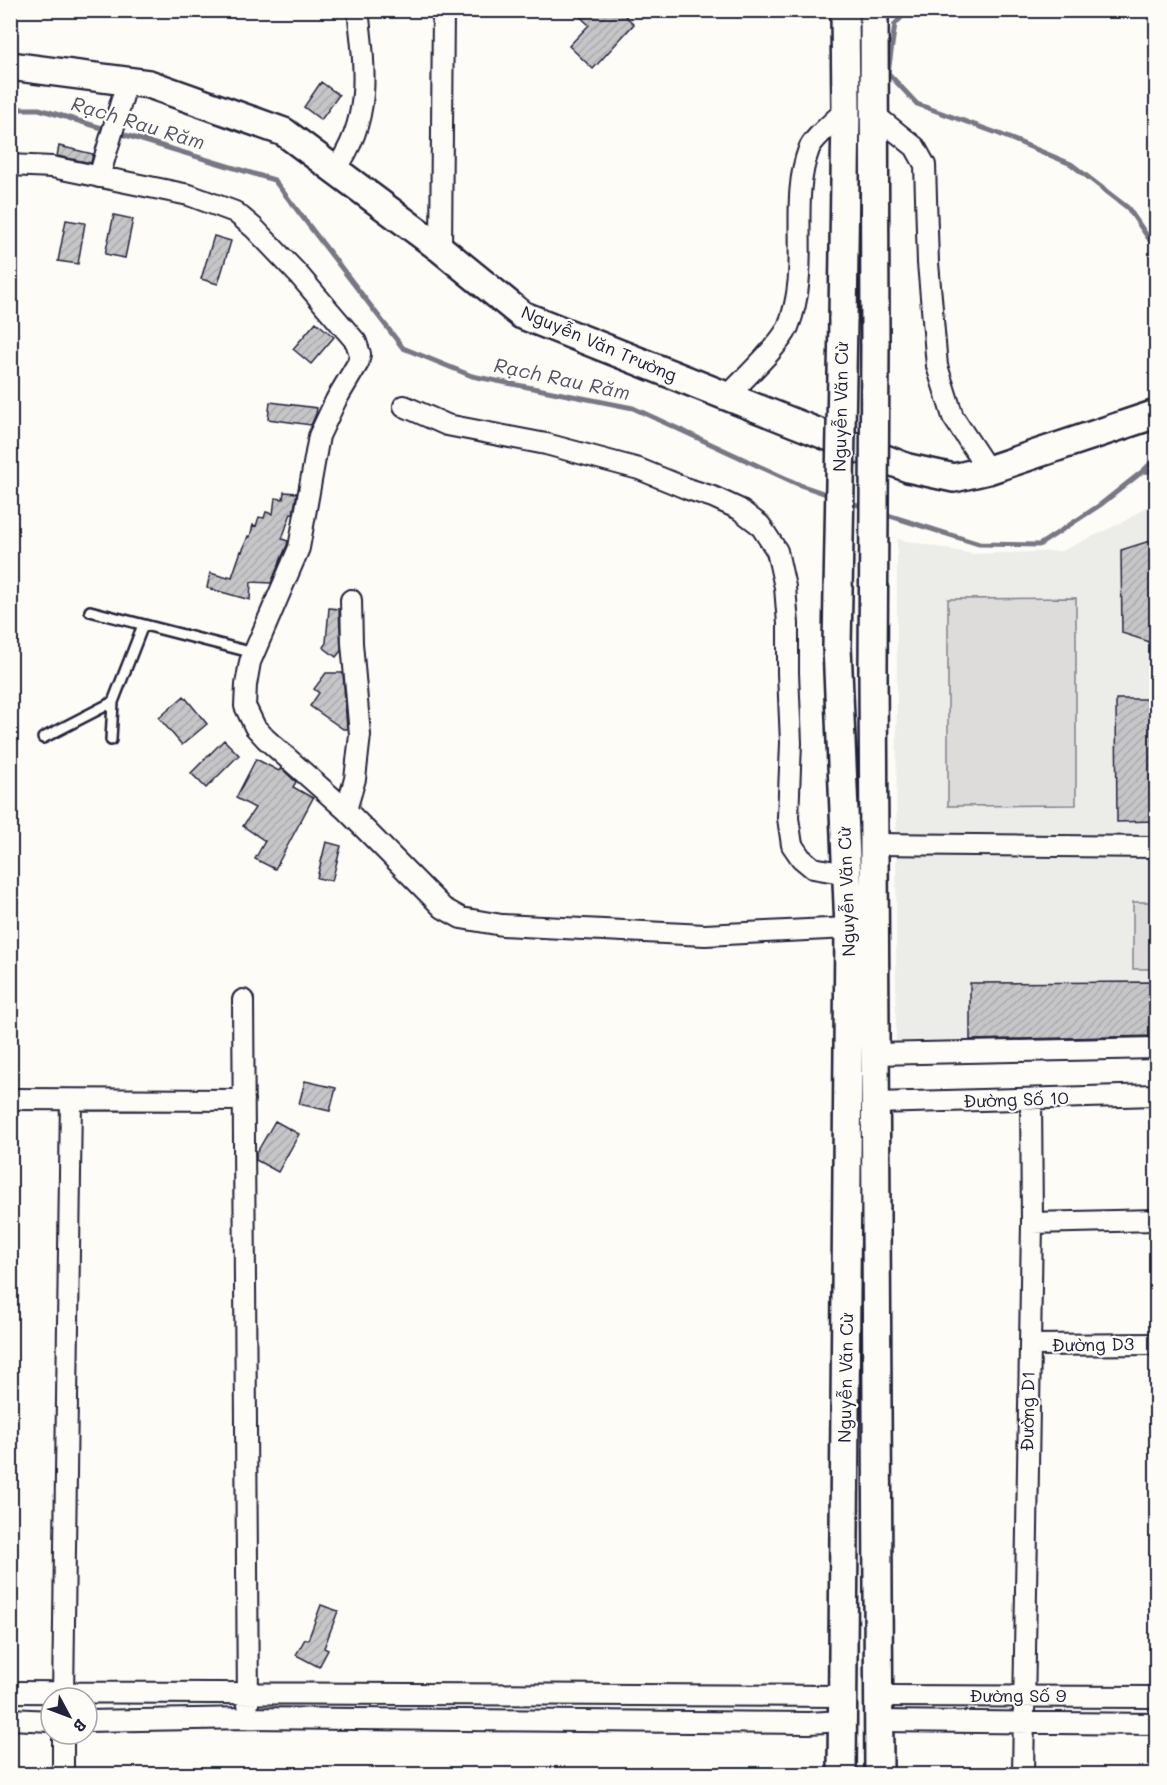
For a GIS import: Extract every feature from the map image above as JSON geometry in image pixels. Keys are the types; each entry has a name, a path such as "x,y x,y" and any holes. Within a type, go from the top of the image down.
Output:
{"main road":[{"name":"Nguyễn Văn Cừ","path":"842,1774 849,928 837,648 846,109 845,10"},
{"name":"Nguyễn Văn Cừ","path":"874,10 873,671 879,1774"},
{"name":"Nguyễn Văn Trường","path":"10,66 123,94 149,84 284,132 441,249 522,315 908,468 954,478 988,470 1156,414"},
{"path":"848,1104 876,1103"},
{"path":"842,1708 880,1708"}],"street":[{"path":"335,170 346,155 356,134 362,106 365,83 358,10"},
{"path":"441,249 443,10"},
{"path":"101,169 123,94"},
{"path":"727,397 787,330 798,288 801,254 800,209 809,147 846,109"},
{"path":"875,115 915,147 925,165 928,263 936,366 953,417 988,470"},
{"path":"10,165 101,169 189,195 235,212 254,228 298,274 356,342 360,354 358,363 336,400 319,436 299,548 254,653 246,685 245,706 255,727 346,810 443,908 452,914 476,922 705,935 849,928"},
{"path":"404,406 447,425 546,444 639,469 688,489 713,496 738,509 760,525 777,551 785,587 791,743 788,818 792,845 801,858 813,868 847,874"},
{"path":"346,810 355,779 360,735 352,643 351,600"},
{"path":"874,844 1156,847"},
{"path":"243,1000 248,1718"},
{"path":"875,1054 1156,1048"},
{"name":"Đường Số 10","path":"876,1103 1156,1095"},
{"path":"10,1100 244,1100"},
{"path":"63,1686 71,1100"},
{"name":"Đường D1","path":"1023,1774 1032,1223 1031,1100"},
{"path":"1032,1223 1156,1220"},
{"name":"Đường D3","path":"1030,1346 1156,1344"},
{"path":"10,1692 39,1694"},
{"path":"99,1695 248,1694 842,1708"},
{"name":"Đường Số 9","path":"880,1708 1023,1696 1156,1697"},
{"path":"99,1721 248,1718 809,1723 842,1708"},
{"path":"880,1708 1023,1724 1156,1724"},
{"path":"10,1719 39,1720"},
{"path":"63,1746 63,1774"}],"lane":[{"path":"90,611 254,653"},
{"path":"111,740 113,702 142,625"},
{"path":"43,738 113,702"}],"shaded area":[{"path":"1156,500 1156,1053 896,1054 897,539 972,554 1062,551 1125,521"},
{"path":"1076,598 1076,805 948,806 948,599"},
{"path":"1133,902 1156,902 1156,969 1133,969"}],"building":[{"path":"573,10 619,10 634,24 593,69 569,46 589,25"},
{"path":"321,82 339,95 321,120 304,107"},
{"path":"59,146 93,154 91,163 57,156"},
{"path":"114,215 133,219 125,258 105,254"},
{"path":"66,220 85,223 78,264 58,261"},
{"path":"214,236 231,241 218,284 201,279"},
{"path":"316,322 334,337 311,364 293,349"},
{"path":"270,402 317,408 316,414 311,425 268,419"},
{"path":"284,492 297,493 293,514 291,513 282,539 288,541 287,545 271,583 251,582 250,600 207,588 210,573 232,577 253,525 256,526 259,517 264,518 266,512 273,514 275,498 283,499"},
{"path":"1156,539 1156,644 1122,633 1121,550"},
{"path":"329,608 339,609 341,651 336,657 323,647 326,643"},
{"path":"326,673 343,673 347,729 343,729 310,706 319,693 314,689"},
{"path":"184,696 207,724 182,745 159,718"},
{"path":"1116,699 1156,699 1156,821 1117,822"},
{"path":"224,740 239,755 206,788 191,773"},
{"path":"256,759 279,771 281,768 296,782 293,787 313,798 275,869 255,859 265,841 243,826 255,808 236,798"},
{"path":"326,842 341,846 332,881 317,878"},
{"path":"1156,982 1156,1036 970,1040 970,983"},
{"path":"305,1081 336,1088 330,1111 299,1104"},
{"path":"275,1121 299,1134 278,1172 256,1160 256,1154"},
{"path":"321,1605 338,1611 324,1648 328,1650 319,1667 296,1655 305,1639 308,1640"}],"waterway":[{"path":"908,10 895,24 888,73 917,104 997,133 1071,164 1128,208 1156,249"},
{"name":"Rạch Rau Răm","path":"10,109 39,109 274,180 403,348 472,376 633,408 800,485 832,496"},
{"path":"1143,471 1156,458"},
{"name":"Rạch Rau Răm","path":"881,513 979,544 1039,545 1100,505 1143,471 1156,472"},
{"name":"Rạch Rau Răm","path":"847,501 866,508"}]}
